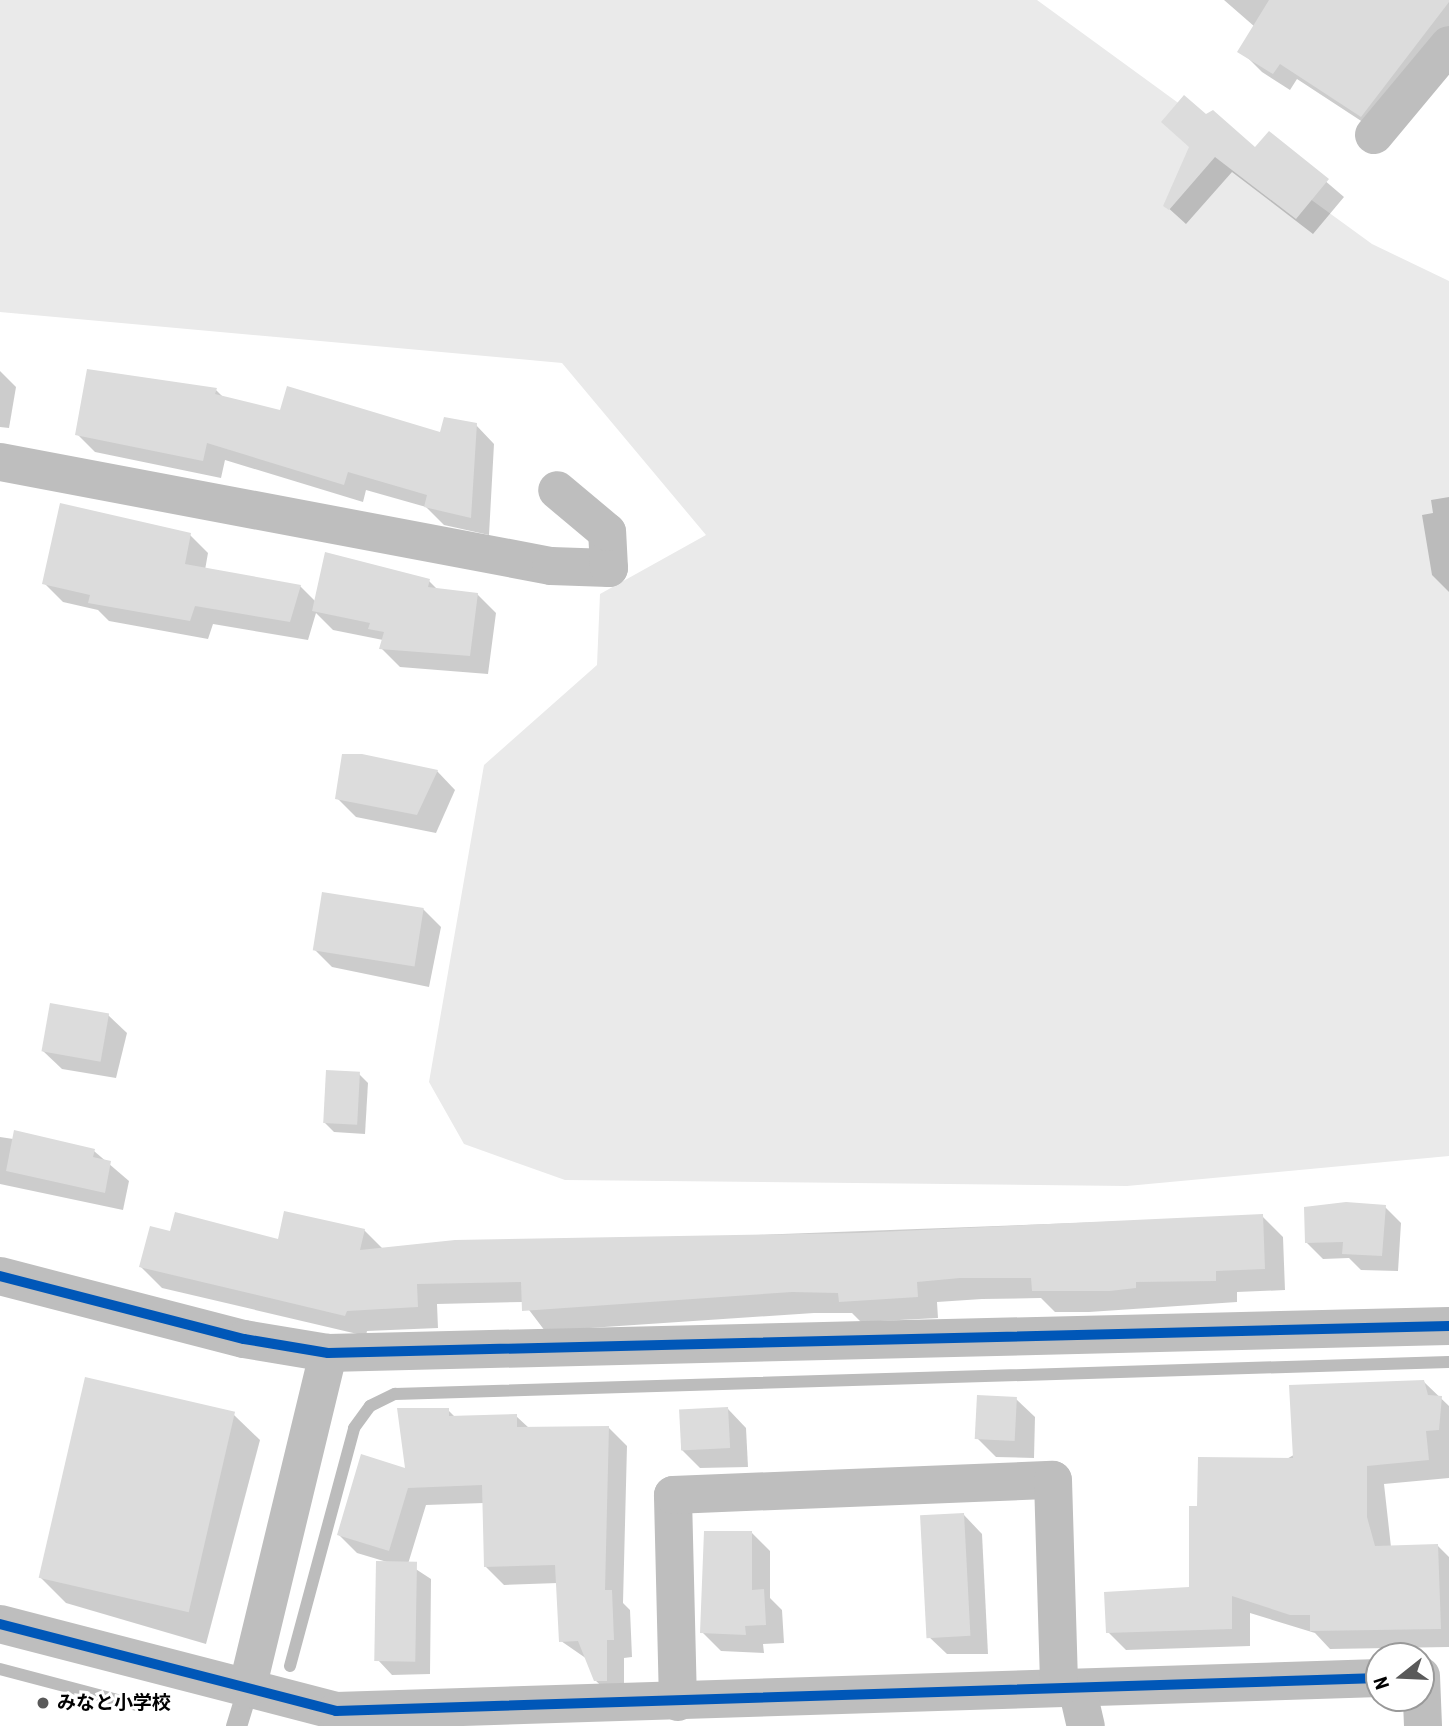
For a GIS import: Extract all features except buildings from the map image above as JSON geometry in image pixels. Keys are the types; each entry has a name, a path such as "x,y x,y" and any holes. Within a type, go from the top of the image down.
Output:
{"street":[{"path":"1374,135 1449,44"},
{"path":"0,462 551,566 609,568 607,532 557,490"},
{"path":"0,1276 244,1339 328,1353 1449,1326"},
{"path":"247,1689 328,1353"},
{"path":"678,1702 673,1495 1053,1480 1068,1688 1086,1726"},
{"path":"0,1624 336,1711 626,1716 678,1702 1365,1678"}],"lane":[{"path":"236,1726 247,1689"}],"shaded area":[{"path":"0,0 1037,0 1372,244 1449,281 1449,1156 1127,1186 565,1180 464,1144 429,1082 484,765 597,665 600,594 706,535 562,363 0,312"}],"waterway":[{"path":"290,1666 354,1428 370,1406 395,1394 1449,1362"},
{"path":"0,1669 140,1706"}],"cycle path":[{"path":"0,1276 244,1339 328,1353 1449,1326"},
{"path":"0,1624 336,1711 1365,1678"}],"place":[{"name":"みなと小学校","path":"43,1703"}]}
